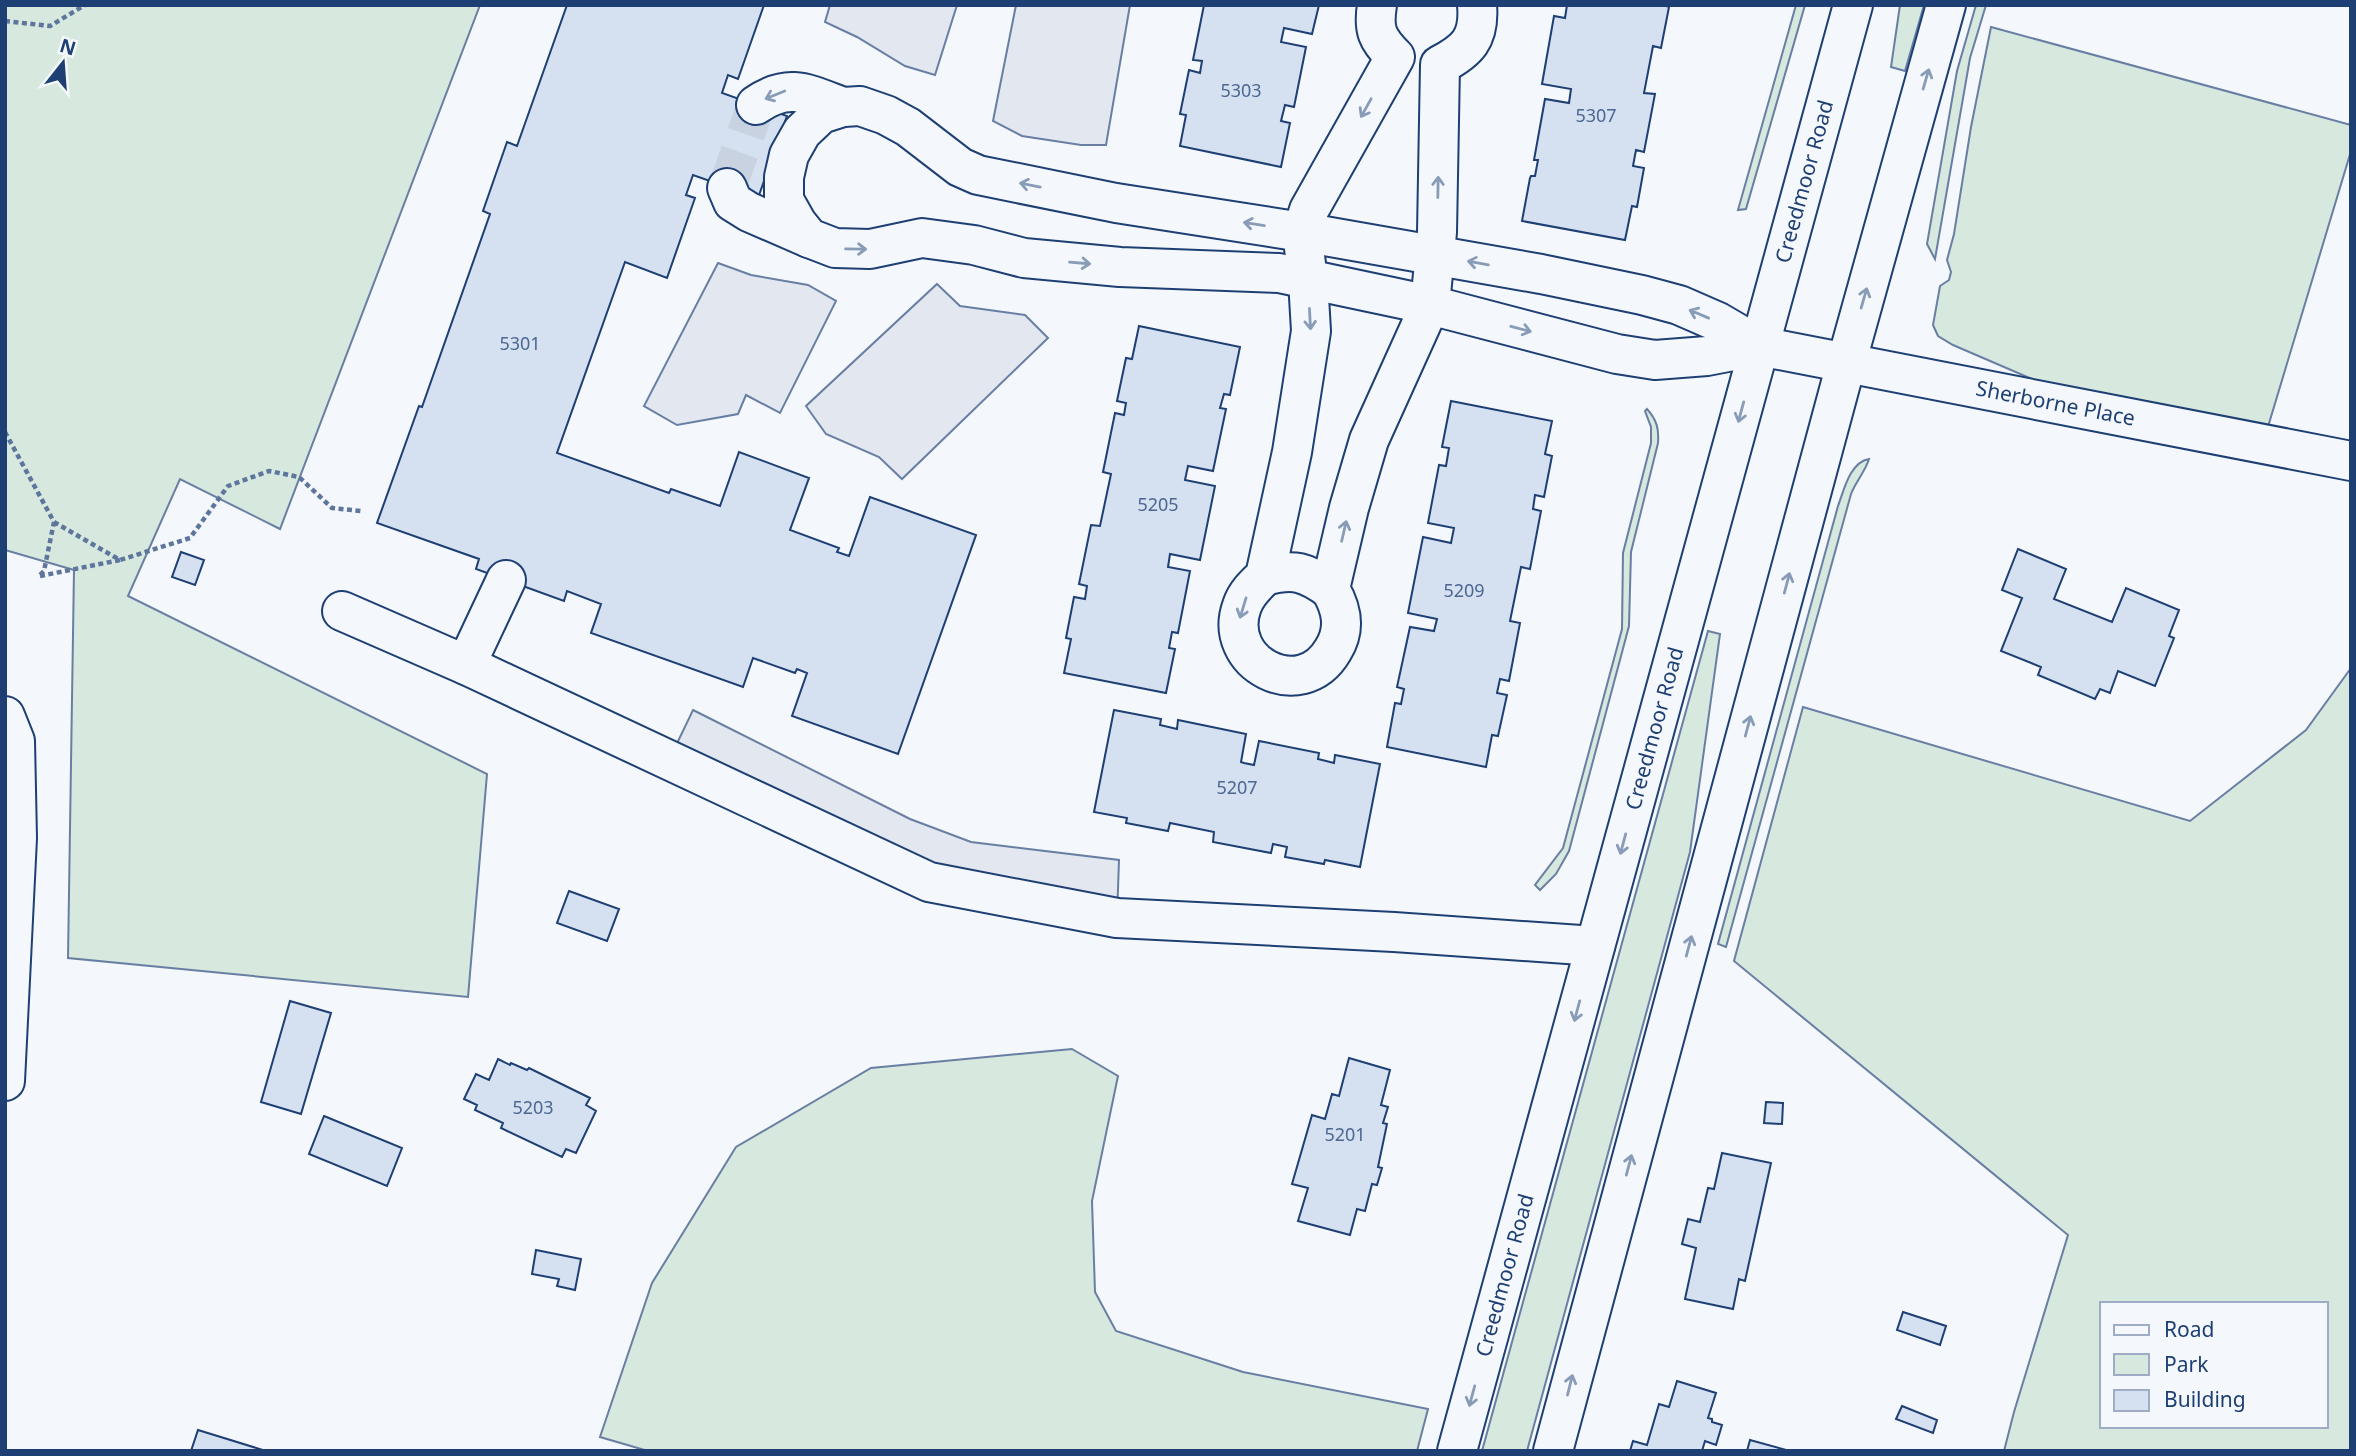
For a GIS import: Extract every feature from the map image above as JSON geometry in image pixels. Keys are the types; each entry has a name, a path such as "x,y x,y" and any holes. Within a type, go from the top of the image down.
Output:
{"main road":[{"path":"1377,5 1375,30 1383,45 1395,57 1414,66 1440,65 1460,54 1472,40 1478,18 1477,5"},
{"name":"Creedmoor Road","path":"1457,1451 1853,5"},
{"path":"1553,1451 1846,364 1946,5"},
{"path":"1265,576 1299,415 1311,331 1302,232 1309,209 1395,57"},
{"path":"1331,589 1368,440 1430,304 1437,232 1440,65"},
{"path":"756,106 771,95 786,91 819,98 843,107"},
{"path":"808,238 785,200 784,177 789,155 802,132 821,114 843,107 860,106 886,115 908,127 960,167 978,175 1116,203 1541,274 1679,305 1718,322 1759,346"},
{"path":"727,188 733,202 835,248 870,249 922,238 974,245 1024,258 1120,267 1279,273 1430,304 1617,354 1655,360 1707,356 1759,346"},
{"name":"Sherborne Place","path":"1759,346 2351,461"},
{"path":"1281,572 1304,572 1331,589 1339,605 1342,623 1339,641 1328,659 1313,671 1296,676 1278,674 1260,667 1245,649 1238,629 1241,607 1250,591 1265,576 1281,572"},
{"path":"466,665 506,580"},
{"path":"342,611 466,665 929,882 1117,918 1394,932 1595,946"},
{"path":"5,716 15,741 17,838 5,1080"}],"path":[{"path":"5,21 50,26 85,5"},
{"path":"5,432 54,522 120,560"},
{"path":"54,522 44,571 39,576 120,560 190,538 228,485 269,471 299,477 331,508 361,511"}],"green space":[{"path":"5,5 480,5 280,529 180,479 128,596 487,774 468,997 68,958 74,570 5,550"},
{"path":"1796,5 1805,5 1746,209 1738,210"},
{"path":"1900,5 1924,5 1905,71 1891,67"},
{"path":"1976,5 1986,5 1970,58 1935,259 1927,244 1957,71"},
{"path":"1991,27 2351,125 2351,151 2267,430 2039,382 1938,336 1933,325 1940,286 1949,280 1951,272 1947,260"},
{"path":"1647,409 1657,425 1658,443 1631,552 1629,626 1569,851 1556,874 1540,890 1535,885 1563,848 1622,629 1623,553 1651,443 1651,427 1645,411"},
{"path":"1869,459 1851,494 1726,947 1718,944 1838,506 1852,471 1862,461"},
{"path":"1708,631 1720,634 1690,852 1527,1451 1482,1451"},
{"path":"2351,668 2351,1451 2004,1451 2068,1235 1734,961 1803,707 2190,821 2306,730"},
{"path":"1072,1049 1118,1076 1092,1201 1095,1292 1116,1331 1243,1372 1428,1409 1417,1451 648,1451 600,1437 652,1283 736,1147 871,1068"}],"shaded area":[{"path":"830,5 957,5 935,75 905,66 857,37 825,22"},
{"path":"1016,5 1130,5 1106,145 1081,145 1022,136 993,121"},
{"path":"718,263 751,275 808,285 836,301 780,413 746,395 738,414 677,425 644,406"},
{"path":"937,284 960,306 1025,315 1048,338 902,479 879,457 826,434 806,406"},
{"path":"693,710 910,819 971,842 1119,860 1117,918 929,882 669,760"}],"building":[{"path":"567,5 764,5 738,79 728,75 722,93 787,116 758,198 693,175 686,195 695,198 667,278 625,262 557,453 669,493 671,489 720,506 739,452 809,478 790,530 839,548 837,552 849,556 870,497 976,535 898,754 792,716 807,673 797,669 795,673 753,658 743,687 591,633 601,604 567,591 564,601 476,569 479,559 377,523 419,406 422,407 490,214 483,211 507,142 517,146"},
{"path":"1204,5 1319,5 1312,34 1284,28 1281,42 1306,47 1294,107 1285,105 1281,121 1290,123 1281,167 1180,146 1186,115 1180,114 1189,70 1200,73 1202,61 1193,60"},
{"path":"1567,5 1669,7 1661,48 1653,46 1644,93 1655,94 1644,152 1636,150 1633,166 1644,168 1637,207 1632,206 1625,240 1522,221 1530,178 1535,176 1538,160 1534,160 1545,99 1569,103 1571,89 1542,84 1554,16 1565,18"},
{"path":"1139,326 1240,347 1230,395 1224,394 1220,408 1226,409 1213,471 1188,466 1185,480 1215,486 1200,560 1170,554 1168,567 1190,571 1178,633 1172,632 1169,648 1175,649 1166,693 1064,673 1071,639 1066,638 1074,597 1085,599 1087,586 1079,584 1091,525 1100,526 1111,474 1103,472 1115,413 1124,415 1126,403 1117,401 1126,358 1132,359"},
{"path":"1451,401 1552,421 1545,454 1552,456 1544,497 1535,495 1533,509 1541,511 1530,569 1521,567 1510,621 1520,623 1509,681 1500,679 1497,693 1507,695 1498,736 1492,735 1486,767 1387,747 1395,703 1401,704 1404,689 1397,687 1410,627 1434,631 1437,619 1408,613 1423,537 1451,543 1454,528 1428,523 1439,465 1446,466 1449,448 1442,447"},
{"path":"2018,549 2066,569 2054,599 2112,622 2126,588 2179,610 2169,636 2174,638 2155,686 2118,671 2110,693 2100,689 2095,699 2038,675 2041,667 2001,651 2022,598 2002,590"},
{"path":"181,552 204,560 195,585 172,577"},
{"path":"1114,710 1161,719 1160,725 1177,729 1178,720 1246,734 1241,762 1244,763 1254,765 1259,741 1319,753 1318,759 1334,763 1335,755 1380,764 1360,867 1325,860 1324,864 1285,857 1287,847 1273,844 1271,853 1213,842 1214,832 1170,823 1168,831 1126,823 1127,818 1094,812"},
{"path":"569,891 619,909 607,941 557,923"},
{"path":"290,1001 331,1013 301,1114 261,1102"},
{"path":"1349,1058 1390,1070 1381,1105 1388,1107 1383,1123 1387,1124 1378,1167 1382,1168 1377,1185 1372,1184 1365,1211 1357,1209 1350,1235 1298,1221 1308,1188 1292,1184 1312,1115 1325,1119 1332,1094 1339,1096"},
{"path":"498,1059 527,1070 529,1068 590,1098 586,1105 596,1111 576,1153 566,1149 562,1157 501,1128 503,1123 475,1110 477,1105 464,1099 476,1074 489,1080"},
{"path":"1766,1102 1783,1103 1782,1124 1764,1123"},
{"path":"324,1116 402,1148 387,1186 309,1154"},
{"path":"1722,1153 1771,1163 1745,1281 1739,1279 1733,1309 1685,1299 1696,1248 1682,1244 1688,1219 1700,1222 1708,1188 1714,1189"},
{"path":"536,1250 581,1259 575,1290 557,1286 559,1279 532,1274"},
{"path":"1903,1312 1946,1326 1940,1345 1897,1330"},
{"path":"1677,1381 1716,1393 1708,1418 1722,1425 1716,1445 1705,1441 1702,1451 1630,1451 1633,1441 1647,1445 1659,1404 1669,1407"},
{"path":"1902,1406 1937,1420 1933,1433 1896,1419"},
{"path":"198,1430 266,1451 191,1451"},
{"path":"1750,1440 1790,1451 1747,1451"}],"tunnel":[{"path":"727,188 756,105"}]}
